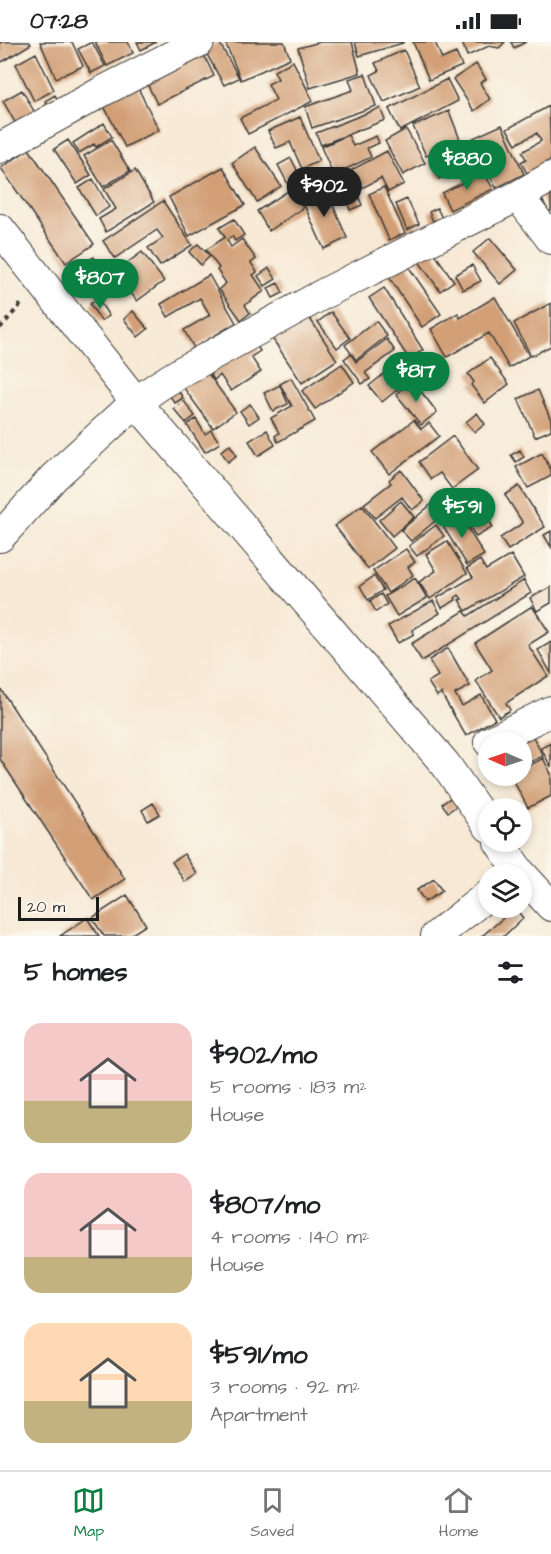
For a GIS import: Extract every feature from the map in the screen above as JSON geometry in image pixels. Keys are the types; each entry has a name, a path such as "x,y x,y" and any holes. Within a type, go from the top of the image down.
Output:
{"street":[{"path":"0,148 199,42"},
{"path":"0,537 54,477 136,402 181,372 285,315 551,177"},
{"path":"518,196 551,239"},
{"path":"0,229 136,402 446,765 478,811"},
{"path":"510,732 551,711"},
{"path":"446,765 478,749"},
{"path":"532,888 551,906"},
{"path":"436,936 478,903"}],"building":[{"path":"0,42 29,42 31,44 0,63"},
{"path":"40,42 72,42 83,66 56,78"},
{"path":"92,42 105,66 91,73 78,49"},
{"path":"95,42 128,42 133,53 107,66"},
{"path":"137,42 156,42 141,50"},
{"path":"219,42 239,78 224,85 204,49"},
{"path":"225,42 284,42 290,58 241,80"},
{"path":"320,42 352,42 360,73 310,88 298,48"},
{"path":"355,42 403,42 403,43 359,56"},
{"path":"413,42 435,42 442,59 456,53 462,66 429,80"},
{"path":"462,42 505,42 499,48 489,46 467,56"},
{"path":"511,42 526,42 514,48"},
{"path":"200,47 214,76 157,104 143,75"},
{"path":"404,50 420,86 384,102 371,75 379,71 375,63"},
{"path":"36,53 54,90 34,101 16,64"},
{"path":"293,61 313,101 248,134 240,118 276,100 268,84 278,79 274,71"},
{"path":"476,64 486,79 480,83 490,99 474,111 453,79"},
{"path":"365,74 376,106 312,128 305,107 353,90 349,79"},
{"path":"447,79 458,101 400,131 389,109"},
{"path":"136,84 159,130 125,147 102,102"},
{"path":"22,90 35,113 16,124 3,101"},
{"path":"55,95 61,106 51,111 45,101"},
{"path":"549,106 551,160 527,173 521,162 526,159 522,152 541,141 537,133 516,144 507,129"},
{"path":"380,108 385,120 321,145 316,133"},
{"path":"449,111 461,142 426,156 413,126"},
{"path":"300,117 319,161 302,169 290,142 276,148 268,131"},
{"path":"104,123 112,137 96,147 94,144 79,153 73,143"},
{"path":"502,125 524,174 496,188 473,138"},
{"path":"406,129 425,163 403,175 385,141"},
{"path":"348,135 353,146 376,136 379,143 367,148 371,157 342,171 348,186 340,190 321,147"},
{"path":"68,140 91,175 77,184 54,149"},
{"path":"111,140 130,171 103,187 84,156"},
{"path":"462,144 471,163 439,179 430,159"},
{"path":"255,147 281,186 257,202 232,163"},
{"path":"29,149 94,244 66,263 1,168"},
{"path":"387,151 404,184 388,192 381,178 354,192 344,174"},
{"path":"291,158 302,180 289,186 278,165"},
{"path":"223,167 245,205 189,236 169,197"},
{"path":"135,170 154,202 106,232 99,219 116,209 104,189"},
{"path":"484,172 493,189 450,210 442,193"},
{"path":"93,179 109,207 96,216 79,188"},
{"path":"325,187 347,238 324,249 301,198"},
{"path":"384,187 405,233 389,240 369,194"},
{"path":"551,188 551,211 549,212 539,194"},
{"path":"291,189 303,208 269,231 257,211"},
{"path":"357,192 362,205 350,210 345,196"},
{"path":"407,199 419,224 407,230 396,204"},
{"path":"163,201 192,245 160,266 148,248 163,238 157,230 115,258 103,241"},
{"path":"437,208 442,218 433,221 429,212"},
{"path":"234,219 244,235 235,241 232,236 227,240 231,247 242,239 256,259 251,263 257,272 253,275 264,291 245,305 250,313 241,320 219,289 226,283 206,250 225,237 219,228"},
{"path":"490,238 517,270 500,284 473,252"},
{"path":"198,244 210,256 201,265 189,252"},
{"path":"432,250 454,281 440,291 418,260"},
{"path":"142,252 164,281 137,301 115,272"},
{"path":"94,257 99,266 86,274 81,264"},
{"path":"406,263 441,314 422,327 388,276"},
{"path":"472,265 481,281 463,290 455,275"},
{"path":"269,268 276,279 265,286 258,276"},
{"path":"209,275 236,323 194,348 184,330 210,315 200,298 168,317 161,304"},
{"path":"278,283 283,293 273,298 268,288"},
{"path":"384,288 423,350 409,359 369,298"},
{"path":"495,297 529,356 509,368 489,333 447,357 431,329 458,313 460,318"},
{"path":"98,299 109,316 101,321 90,304"},
{"path":"551,303 551,346 531,356 514,323"},
{"path":"133,311 148,329 138,337 124,319"},
{"path":"331,312 350,338 337,348 318,322"},
{"path":"309,317 337,360 302,383 272,338"},
{"path":"376,321 387,336 356,360 345,345"},
{"path":"387,339 395,351 365,373 370,379 362,384 344,359 351,354 356,362"},
{"path":"254,341 260,351 251,357 261,372 231,391 220,375 214,380 209,371"},
{"path":"490,358 509,384 485,403 471,385 474,382 468,374"},
{"path":"342,364 354,382 315,409 302,391"},
{"path":"396,364 409,380 382,402 369,386"},
{"path":"204,368 236,412 213,428 181,384"},
{"path":"291,378 315,421 278,442 275,436 279,433 271,418 292,406 280,384"},
{"path":"412,380 437,412 421,425 396,394"},
{"path":"280,385 288,404 273,411 264,393"},
{"path":"176,387 183,398 175,403 167,392"},
{"path":"538,390 551,420 551,430 535,437 518,399"},
{"path":"184,401 195,416 186,423 174,409"},
{"path":"250,404 259,417 249,424 240,411"},
{"path":"477,413 485,424 475,432 466,422"},
{"path":"196,419 205,434 211,430 220,443 205,452 187,425"},
{"path":"414,420 421,429 429,423 439,436 389,474 372,452"},
{"path":"267,430 275,445 258,456 249,441"},
{"path":"453,436 478,470 452,489 440,473 431,479 419,462"},
{"path":"230,445 237,455 228,462 221,451"},
{"path":"520,450 524,457 516,462 511,455"},
{"path":"542,453 551,470 551,476 528,488 516,467"},
{"path":"401,470 424,501 412,510 402,497 375,518 364,504 391,483 389,480"},
{"path":"519,486 545,527 508,550 500,538 523,523 505,495"},
{"path":"447,491 457,503 411,541 401,530"},
{"path":"401,501 414,517 392,536 379,520"},
{"path":"479,503 493,527 476,537 462,514"},
{"path":"362,505 395,548 368,569 335,526"},
{"path":"458,512 484,555 467,565 441,523"},
{"path":"436,525 444,536 417,556 409,546"},
{"path":"551,531 551,547 544,535"},
{"path":"447,541 467,573 430,599 419,582 436,571 426,554"},
{"path":"406,549 415,562 408,567 413,575 388,593 373,571"},
{"path":"511,555 524,577 466,611 459,600 462,599 459,595 455,598 456,600 442,608 437,598 473,577 467,568 480,560 486,570"},
{"path":"374,576 383,590 368,600 360,586"},
{"path":"415,578 427,598 397,616 385,596"},
{"path":"524,580 531,593 422,661 411,644 464,611 468,616"},
{"path":"551,587 551,603 537,611 530,598"},
{"path":"381,594 387,604 376,612 370,601"},
{"path":"433,601 440,613 412,630 414,634 398,643 388,626"},
{"path":"532,606 549,632 528,645 548,676 506,703 510,710 499,717 476,681 492,670 475,643"},
{"path":"551,642 551,673 538,650"},
{"path":"448,648 470,686 455,694 462,706 481,695 495,719 466,736 441,693 437,696 428,682 438,676 429,660"},
{"path":"0,688 125,879 93,900 0,759"},
{"path":"532,735 543,756 532,761"},
{"path":"551,743 551,767 541,748"},
{"path":"543,758 551,774 551,796 532,806 532,798 523,798 516,786 532,786 532,764"},
{"path":"453,796 459,804 448,812 442,804"},
{"path":"153,803 160,814 148,821 142,810"},
{"path":"184,854 197,874 185,882 172,862"},
{"path":"434,879 442,891 425,902 417,890"},
{"path":"127,895 146,925 129,936 104,936 92,918"},
{"path":"87,918 99,936 60,936"},
{"path":"503,918 523,918 504,936 482,936"}]}
